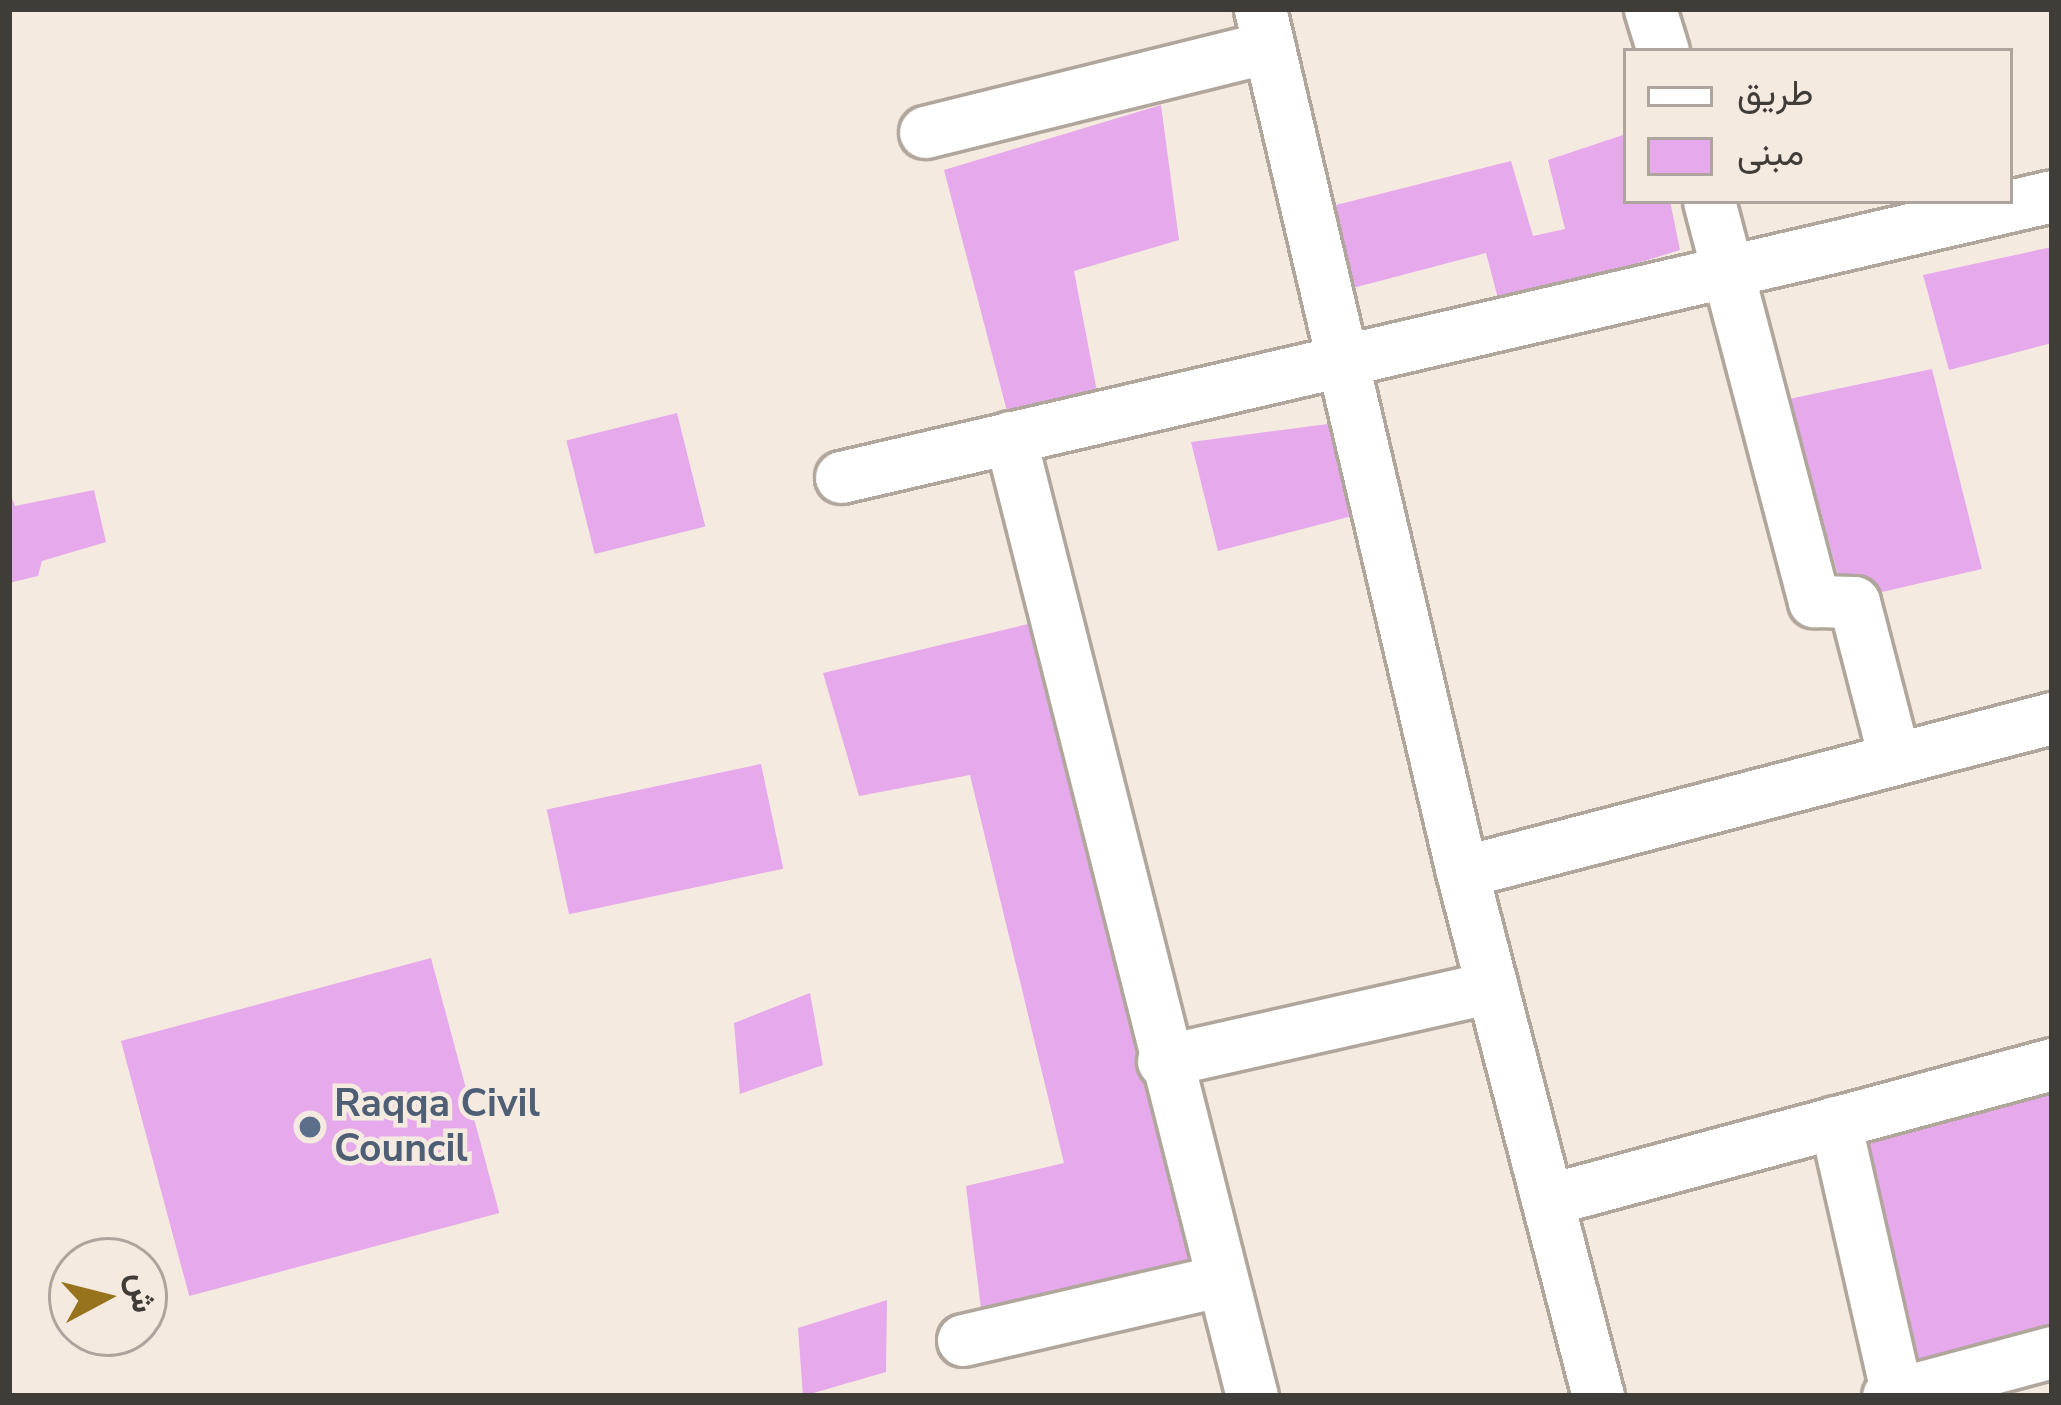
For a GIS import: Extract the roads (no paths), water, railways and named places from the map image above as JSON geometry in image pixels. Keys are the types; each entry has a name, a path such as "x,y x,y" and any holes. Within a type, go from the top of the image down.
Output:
{"street":[{"path":"1650,9 1662,48"},
{"path":"925,132 1265,28 1462,872 1598,1396"},
{"path":"841,477 2052,196"},
{"path":"1710,204 1814,601 1854,602 1894,757"},
{"path":"1010,437 1163,1061 1252,1396"},
{"path":"1462,872 2052,718"},
{"path":"1163,1061 1492,987"},
{"path":"1547,1200 2052,1064"},
{"path":"1834,1122 1892,1395 2052,1352"},
{"path":"963,1340 1220,1281"}],"place":[{"name":"Raqqa Civil Council","path":"310,1127"}]}
